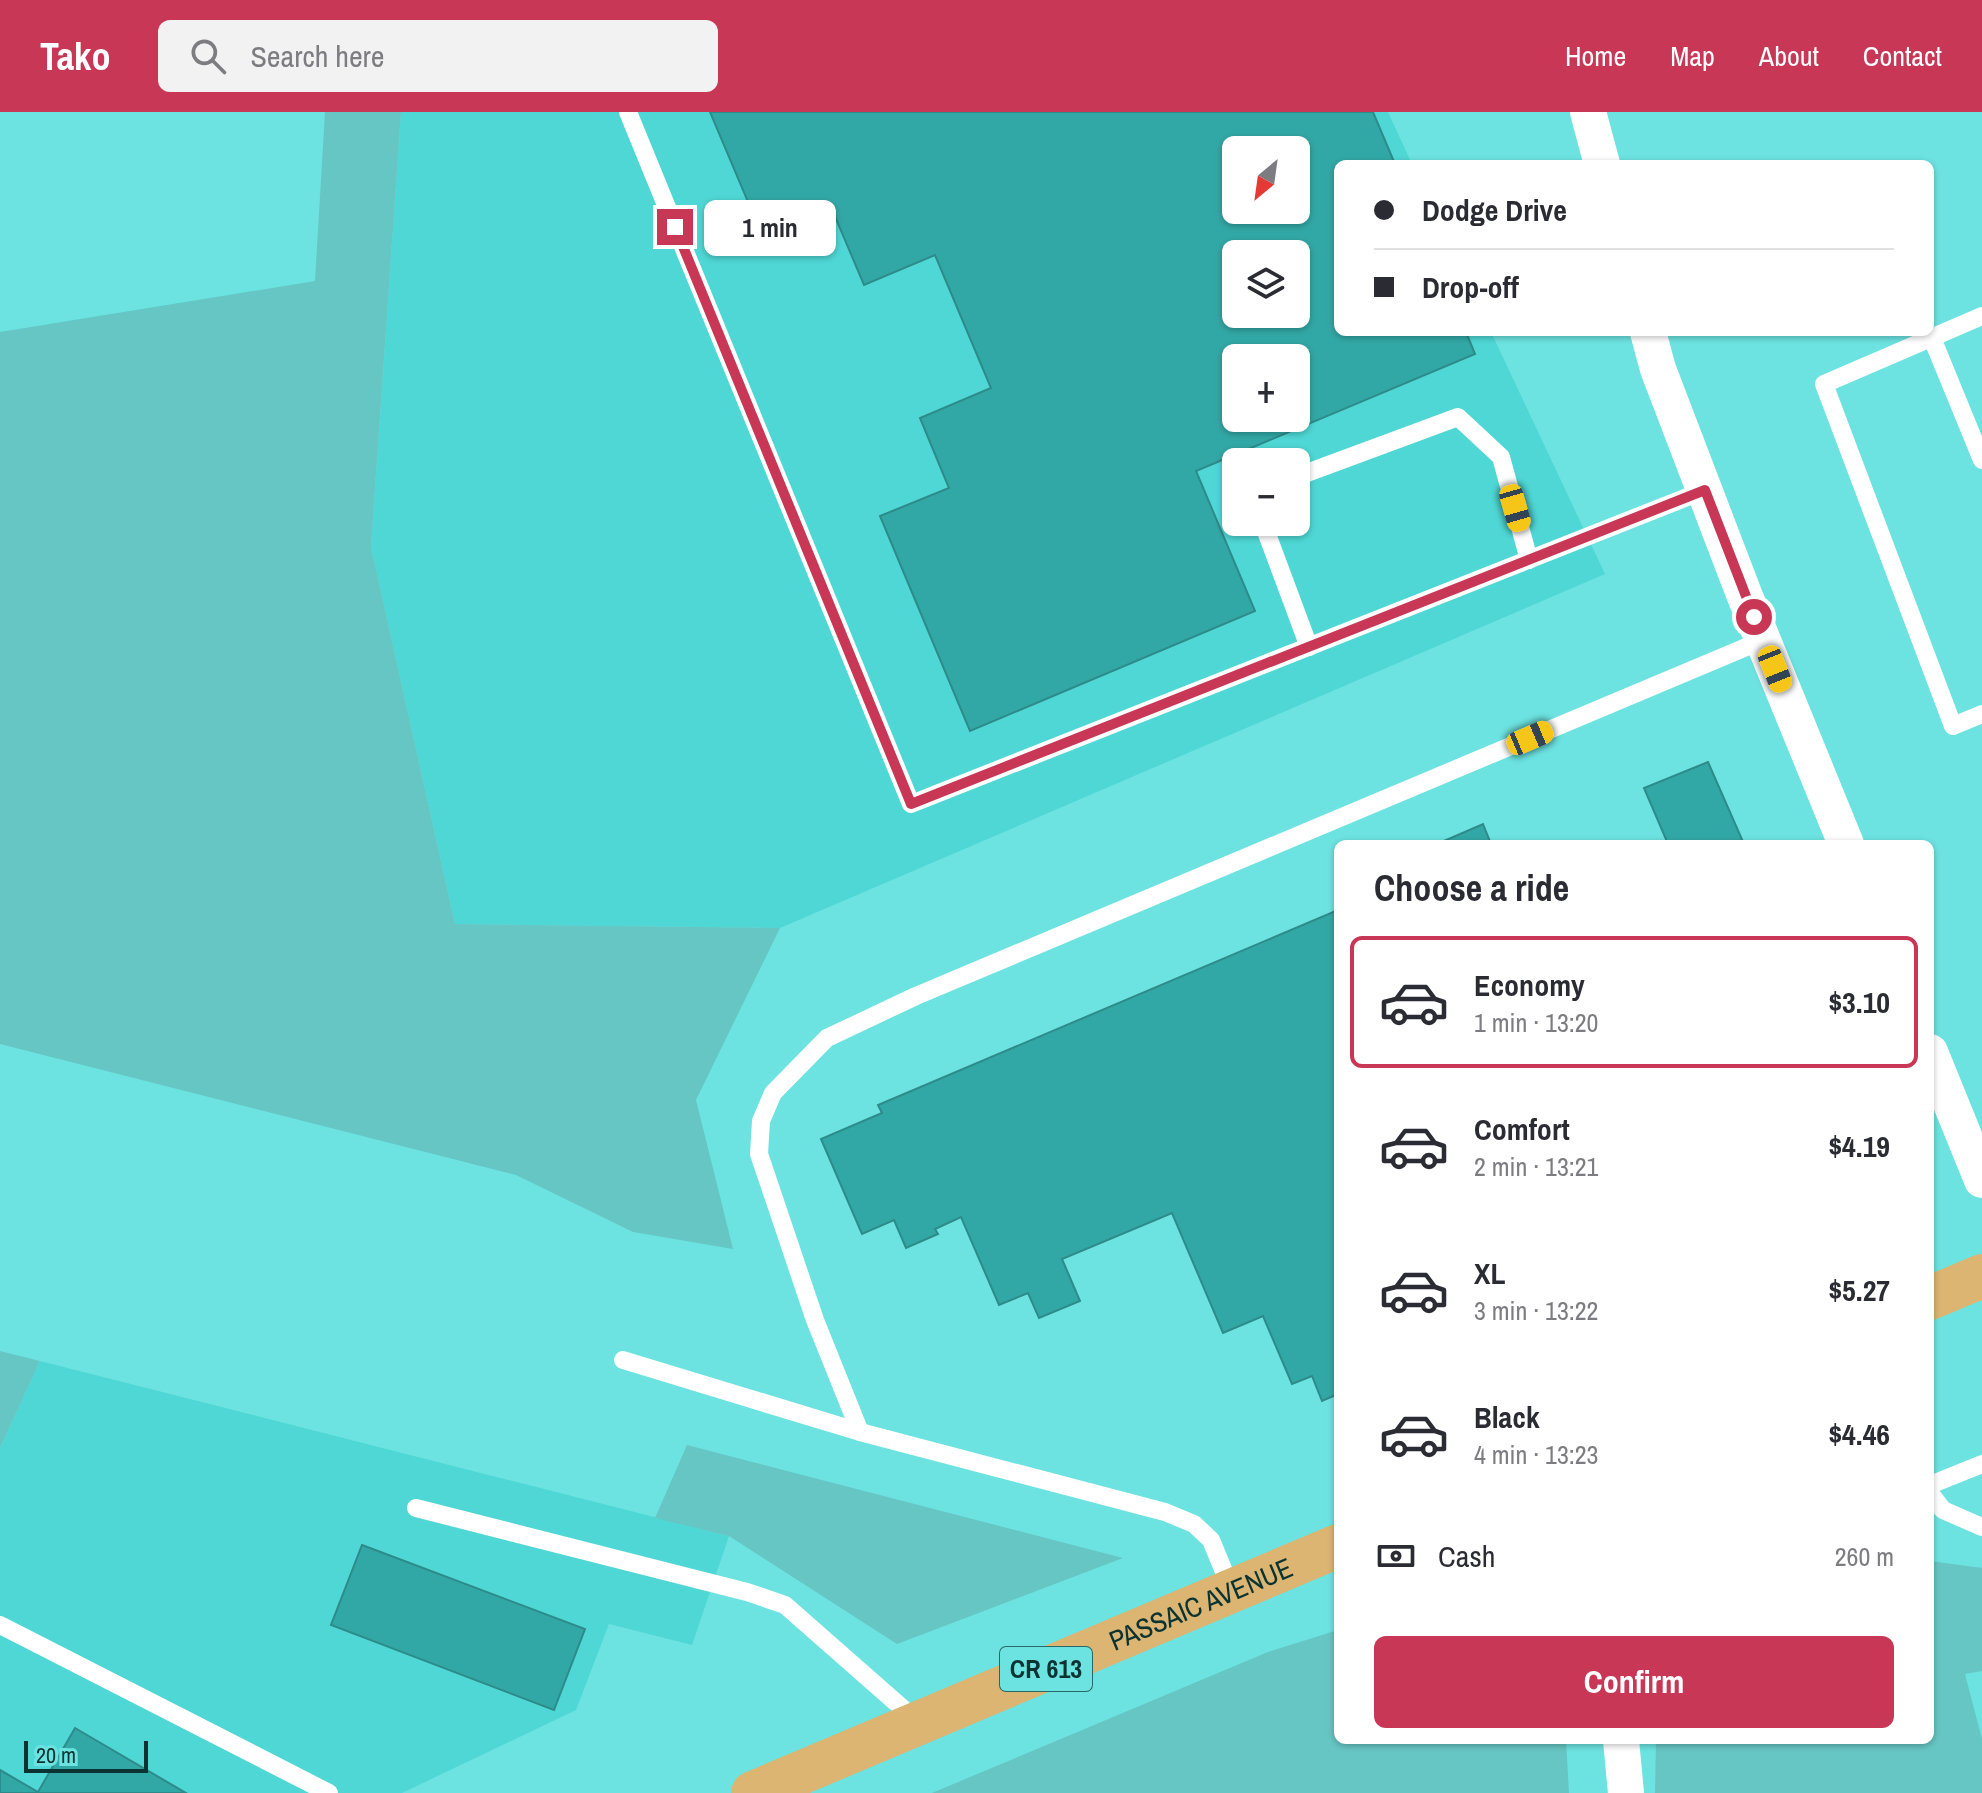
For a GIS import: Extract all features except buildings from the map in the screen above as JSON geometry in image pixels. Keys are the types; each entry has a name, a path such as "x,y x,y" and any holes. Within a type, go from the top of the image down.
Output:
{"main road":[{"path":"1934,1296 1982,1276"},
{"name":"PASSAIC AVENUE","path":"753,1793 1334,1548"}],"street":[{"path":"1588,112 1601,160"},
{"path":"1649,336 1658,369 1763,640 1844,840"},
{"path":"1934,1062 1982,1180"},
{"path":"1621,1744 1626,1793"}],"lane":[{"path":"628,112 911,804 1705,490"},
{"path":"1982,316 1824,384 1953,726 1982,714"},
{"path":"1932,338 1982,460"},
{"path":"1310,472 1458,417 1501,457 1529,560"},
{"path":"1268,536 1309,647"},
{"path":"860,1432 821,1334 759,1154 761,1121 773,1093 827,1038 916,996 1763,640"},
{"path":"623,1360 860,1432 1165,1512 1194,1524 1211,1540 1232,1591"},
{"path":"1934,1483 1982,1464"},
{"path":"1934,1498 1943,1510 1982,1527"},
{"path":"416,1508 747,1592 785,1605 920,1723"},
{"path":"0,1625 329,1793"}],"shaded area":[{"path":"325,112 401,112 371,547 455,924 780,928 696,1100 733,1249 633,1232 516,1175 0,1044 0,332 315,281"},
{"path":"401,112 1388,112 1410,160 1334,160 1334,336 1493,336 1605,574 780,928 455,924 371,547"},
{"path":"0,1351 40,1361 0,1448"},
{"path":"40,1361 729,1536 692,1645 609,1624 576,1710 402,1793 0,1793 0,1448"},
{"path":"687,1445 1123,1558 897,1644 729,1536 655,1518"},
{"path":"1934,1562 1982,1568 1982,1671 1965,1674 1982,1739 1982,1793 1655,1793 1656,1744 1934,1744"},
{"path":"1334,1631 1334,1744 1566,1744 1569,1793 932,1793 1268,1652"}],"route":[{"path":"675,227 911,804 1705,490 1754,617"}]}
